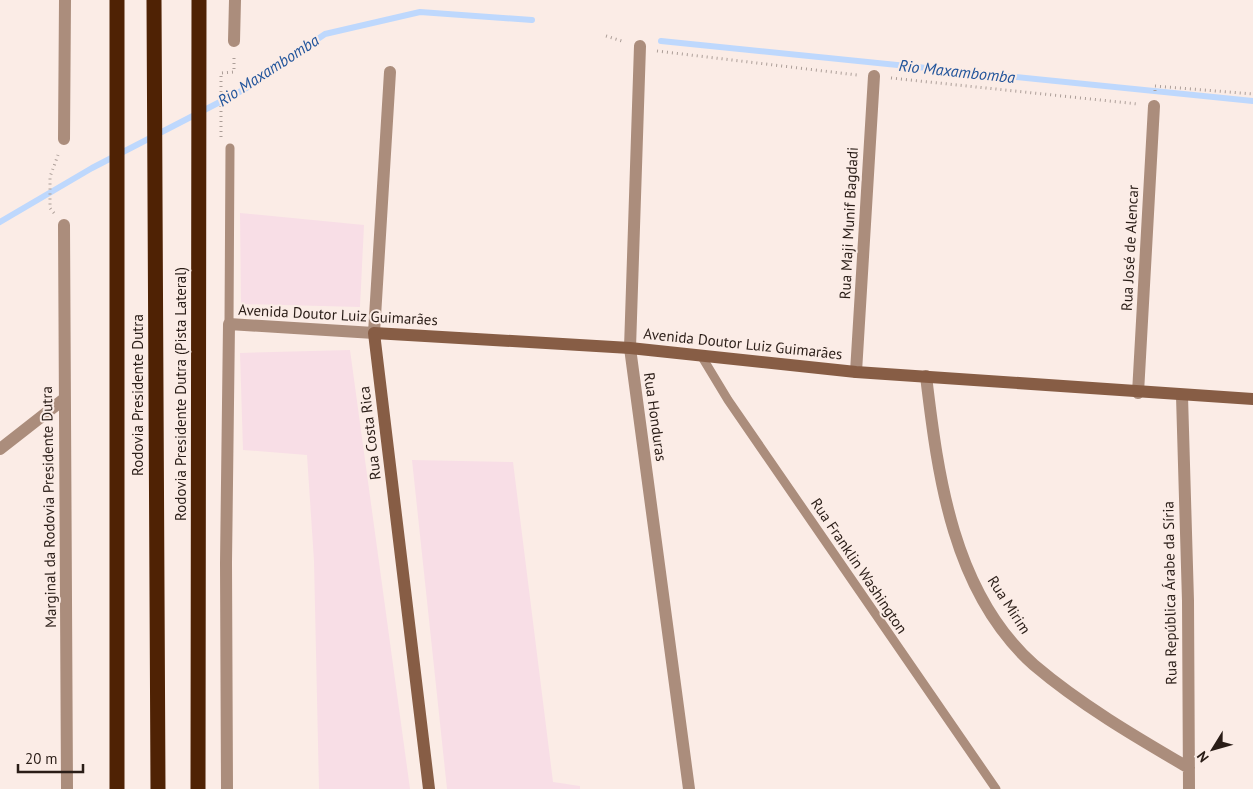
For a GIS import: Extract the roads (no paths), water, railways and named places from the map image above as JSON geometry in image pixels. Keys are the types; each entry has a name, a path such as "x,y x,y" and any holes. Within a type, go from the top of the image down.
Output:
{"highway":[{"name":"Rodovia Presidente Dutra","path":"117,0 117,789"},
{"name":"Rodovia Presidente Dutra","path":"154,0 158,789"},
{"name":"Rodovia Presidente Dutra (Pista Lateral)","path":"198,789 199,0"}],"street":[{"path":"64,139 65,0"},
{"path":"234,41 235,0"},
{"name":"Rua Honduras","path":"640,46 630,348 689,789"},
{"name":"Rua Costa Rica","path":"390,72 374,333 430,789"},
{"name":"Rua Maji Munif Bagdadi","path":"856,372 874,76"},
{"name":"Rua José de Alencar","path":"1138,393 1154,106"},
{"name":"Marginal da Rodovia Presidente Dutra","path":"64,225 67,789"},
{"path":"227,789 226,563 229,324"},
{"name":"Avenida Doutor Luiz Guimarães","path":"229,324 630,348 856,372 1182,396 1253,399"},
{"name":"Rua Mirim","path":"926,376 935,455 953,531 973,578 994,616 1017,647 1034,665 1118,726 1189,768"},
{"name":"Rua República Árabe da Síria","path":"1182,396 1188,601 1189,789"},
{"path":"0,449 64,399"}],"lane":[{"path":"229,324 230,148"},
{"name":"Rua Franklin Washington","path":"702,357 734,408 996,789"}],"waterway":[{"name":"Rio Maxambomba","path":"0,222 92,168 245,89 325,34 420,12 532,20"},
{"name":"Rio Maxambomba","path":"661,41 1253,101"}]}
